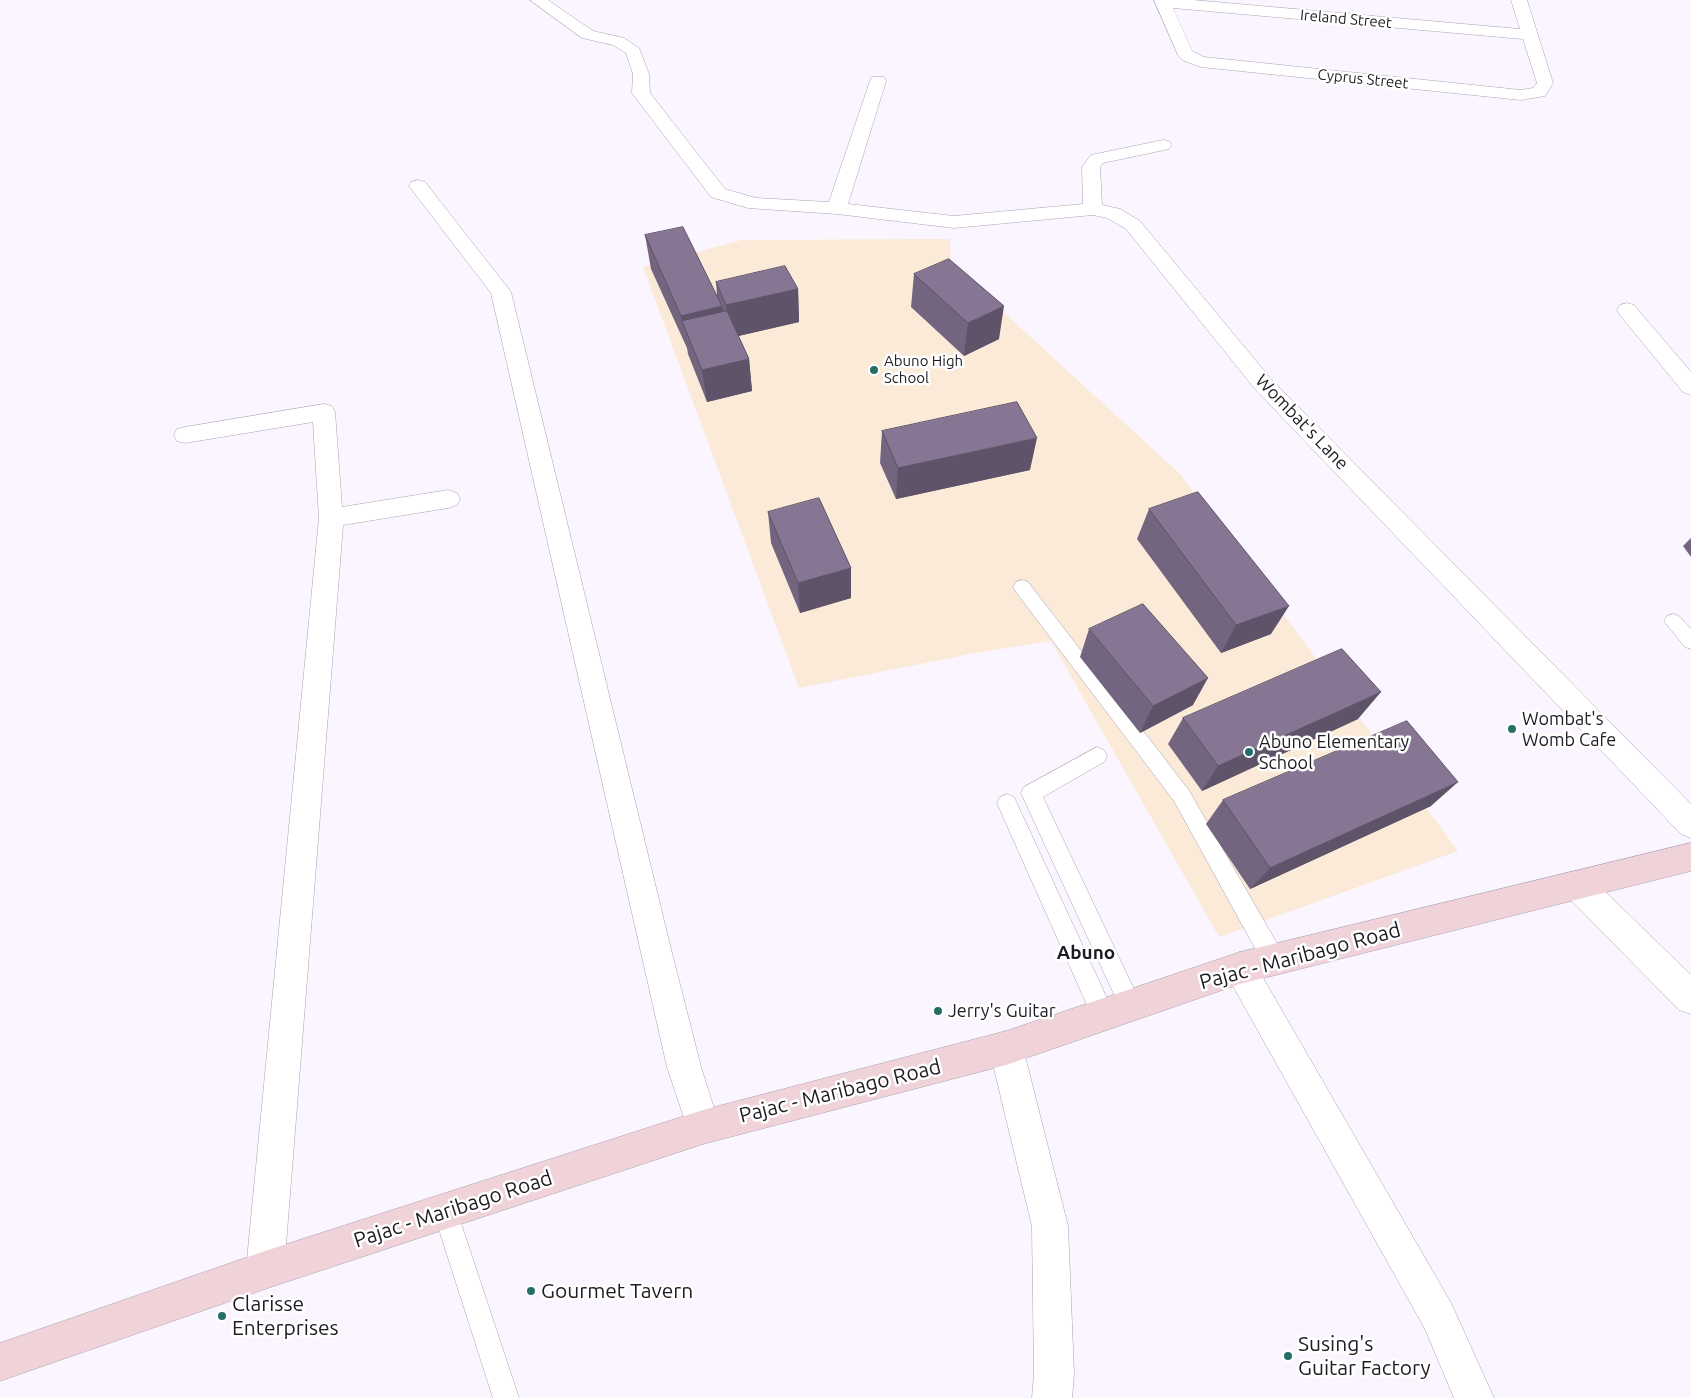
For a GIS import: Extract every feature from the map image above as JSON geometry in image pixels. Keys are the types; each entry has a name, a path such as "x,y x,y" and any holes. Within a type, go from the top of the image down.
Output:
{"street":[{"name":"Wombat's Lane","path":"538,0 588,35 618,40 634,51 640,74 640,94 718,193 755,204 838,208 954,222 1093,209 1113,214 1133,225 1263,384 1691,824"},
{"path":"1519,0 1529,35"},
{"name":"Ireland Street","path":"1162,1 1529,35"},
{"name":"Cyprus Street","path":"1162,1 1184,52 1188,57 1200,62 1520,96 1540,92 1545,83 1529,35"},
{"path":"838,208 878,81"},
{"path":"1093,209 1091,167 1097,159 1163,145"},
{"path":"418,186 500,292 575,602 653,941 684,1067 703,1126"},
{"path":"1627,310 1691,386"},
{"path":"185,435 324,412 331,518 265,1270"},
{"path":"331,518 448,499"},
{"name":"Pajac - Maribago Road","path":"0,1362 265,1270 703,1126 1006,1048 1240,968 1691,857"},
{"path":"1578,886 1691,998"},
{"path":"1240,968 1438,1316 1474,1398"},
{"path":"1006,1048 1050,1226 1054,1374 1052,1398"}],"lane":[{"path":"1022,588 1181,795 1274,960"},
{"path":"1674,621 1691,642"},
{"path":"1097,756 1031,793 1117,1010"},
{"path":"1007,803 1117,1010"},
{"path":"445,1211 506,1398"}],"shaded area":[{"path":"950,239 951,264 1180,474 1458,851 1219,937 1051,641 975,653 799,688 643,267 741,240"}],"building":[{"path":"683,227 722,306 681,316 645,235"},
{"path":"949,259 1004,306 968,323 914,274"},
{"path":"785,266 798,289 726,305 716,282"},
{"path":"727,311 749,359 702,370 682,321"},
{"path":"1017,402 1037,438 898,468 882,431"},
{"path":"1198,492 1289,606 1236,625 1149,509"},
{"path":"819,498 851,568 798,583 768,512"},
{"path":"1143,604 1208,678 1153,706 1089,629"},
{"path":"1342,649 1381,692 1218,766 1183,718"},
{"path":"1407,721 1458,782 1270,868 1223,800"}],"place":[{"name":"Abuno High School","path":"874,370"},
{"name":"Wombat's Womb Cafe","path":"1512,729"},
{"name":"Abuno Elementary School","path":"1249,752"},
{"name":"Jerry's Guitar","path":"938,1011"},
{"name":"Gourmet Tavern","path":"531,1291"},
{"name":"Clarisse Enterprises","path":"222,1316"},
{"name":"Susing's Guitar Factory","path":"1288,1356"}],"district":[{"name":"Abuno","path":"1086,953"}]}
